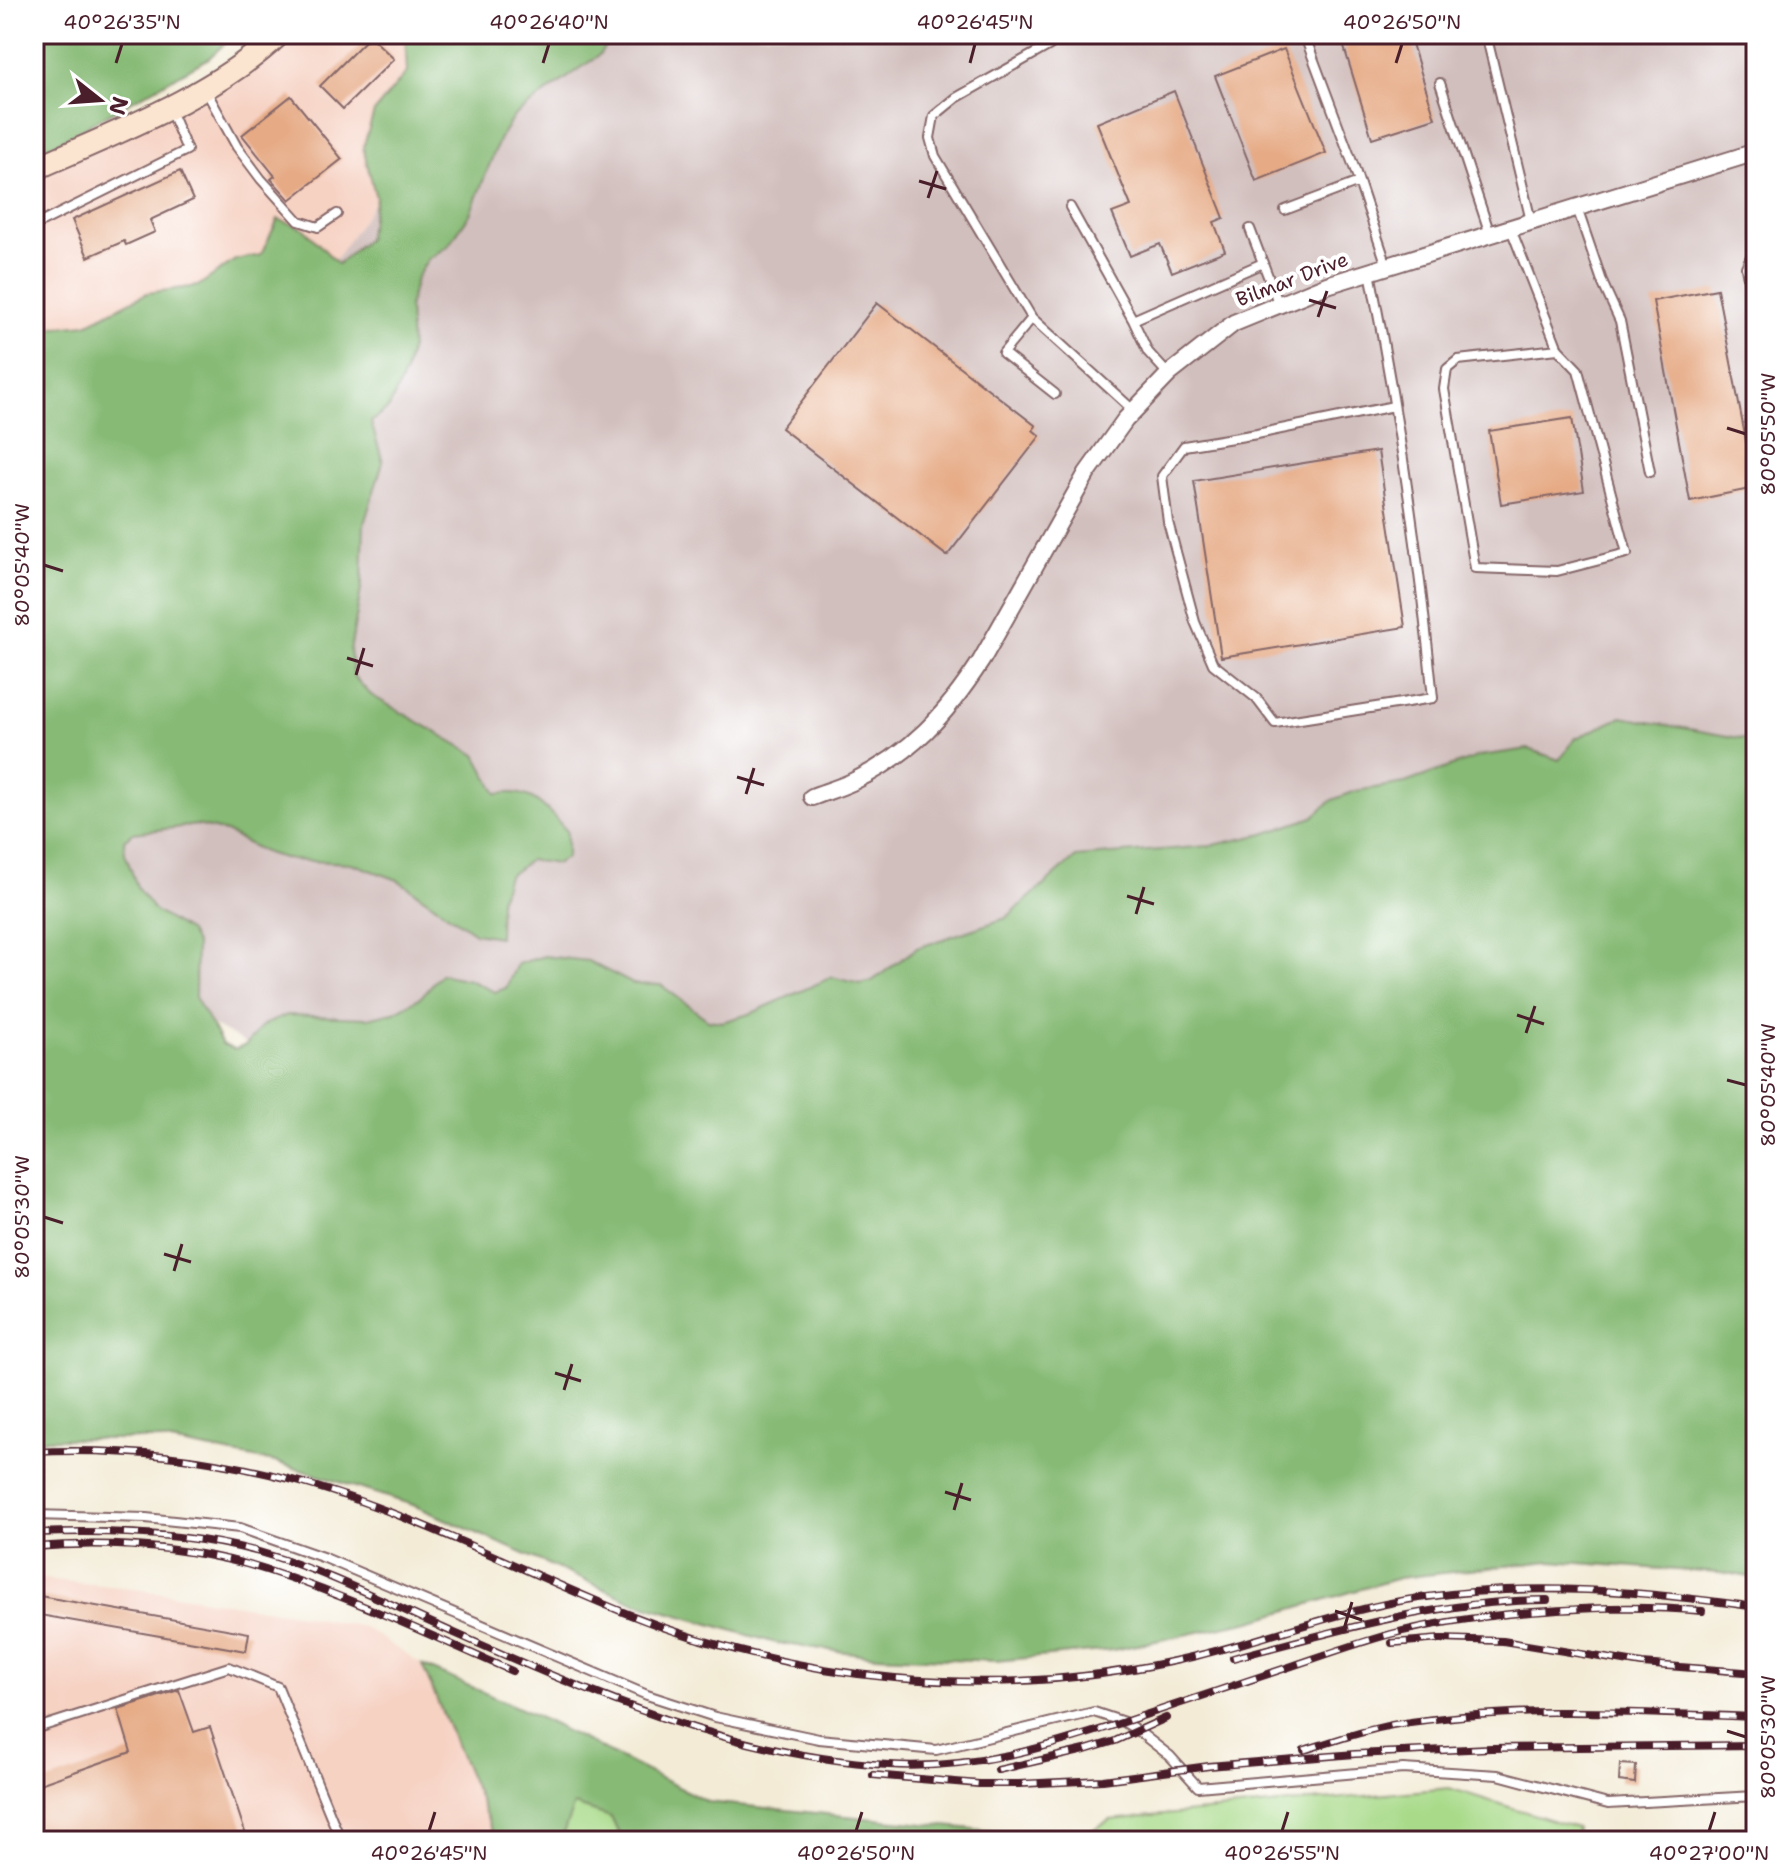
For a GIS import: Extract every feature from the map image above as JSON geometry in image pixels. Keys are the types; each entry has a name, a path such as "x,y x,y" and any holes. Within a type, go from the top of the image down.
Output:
{"main road":[{"path":"34,169 204,88 246,62 279,34"}],"street":[{"name":"Bilmar Drive","path":"812,797 852,783 901,755 939,720 981,661 1087,473 1133,410 1169,374 1234,323 1327,285 1756,152"}],"lane":[{"path":"1304,34 1387,266"},
{"path":"1486,34 1532,222"},
{"path":"1050,45 956,98 934,116 930,138 935,156 1032,318 1133,410"},
{"path":"1440,83 1490,234"},
{"path":"204,88 237,147 299,221 318,227 337,214"},
{"path":"34,226 187,150 169,107"},
{"path":"1285,210 1359,182"},
{"path":"1070,207 1148,352 1169,374"},
{"path":"1577,207 1603,284 1620,321 1650,472"},
{"path":"1511,228 1558,349 1578,370 1627,553 1557,571 1475,568 1444,389 1447,369 1458,360 1558,349"},
{"path":"1250,229 1279,305"},
{"path":"1756,246 1746,267 1752,279 1756,323"},
{"path":"1133,320 1263,263"},
{"path":"1370,272 1384,342 1394,406 1425,611 1433,698 1275,723 1256,698 1213,664 1195,622 1168,522 1162,476 1184,446 1394,406"},
{"path":"1032,318 1003,353 1055,394"},
{"path":"34,1515 146,1518 240,1528 325,1558 647,1695 715,1717 819,1739 936,1750 1094,1712 1124,1722 1138,1731 1170,1756 1198,1787 1403,1769 1498,1775 1608,1804 1756,1796"},
{"path":"34,1729 229,1667 278,1687 343,1841"}],"shaded area":[{"path":"279,34 489,34 182,486 34,357 34,169 94,143"},
{"path":"489,34 1756,34 1756,790 654,1263 34,929 34,703"},
{"path":"34,1578 130,1588 364,1627 422,1665 497,1841 34,1841"}],"green space":[{"path":"34,34 235,34 209,58 51,146 34,151"},
{"path":"405,34 607,34 606,45 599,55 514,116 500,138 470,214 448,246 428,259 416,279 409,306 411,347 405,372 389,408 371,422 383,462 364,524 362,584 350,651 354,677 371,695 476,755 497,794 520,794 544,807 567,831 567,857 556,864 530,860 508,876 500,899 499,937 475,933 398,880 351,863 291,860 266,853 226,832 197,825 133,833 124,840 125,853 138,889 154,910 189,932 196,945 195,997 222,1044 234,1050 246,1045 263,1025 287,1015 367,1018 394,1012 421,997 441,974 469,980 495,992 506,988 517,964 544,956 588,961 633,984 661,985 708,1020 722,1022 752,1013 832,977 860,984 872,981 917,948 1006,918 1076,857 1209,846 1264,834 1313,817 1332,800 1356,791 1405,783 1480,756 1529,749 1559,760 1576,738 1622,717 1756,741 1756,1578 1550,1561 1399,1578 1251,1621 1113,1650 996,1661 876,1656 776,1643 636,1603 413,1505 275,1462 155,1439 34,1439 34,329 87,324 147,293 198,286 235,260 261,255 278,219 303,228 338,264 367,239 376,198 363,148 374,112 407,72"},
{"path":"422,1665 532,1714 708,1802 1013,1833 1091,1830 1072,1841 622,1841 611,1817 574,1805 560,1841 497,1841"},
{"path":"1449,1788 1577,1828 1576,1841 1072,1841 1110,1820"},
{"path":"573,1804 611,1817 622,1841 560,1841"}],"building":[{"path":"1340,34 1409,34 1435,118 1372,138"},
{"path":"370,36 394,59 343,109 320,86"},
{"path":"1284,49 1326,153 1256,181 1215,76"},
{"path":"1174,91 1224,218 1214,222 1225,251 1172,272 1160,244 1130,256 1112,213 1131,206 1097,123"},
{"path":"291,96 342,159 290,200 271,179 275,176 242,135"},
{"path":"180,171 193,200 150,220 155,232 126,245 124,241 88,257 72,220"},
{"path":"1717,289 1755,488 1690,501 1653,301"},
{"path":"877,303 1036,426 1033,430 1040,436 947,556 781,428"},
{"path":"1572,418 1584,491 1501,504 1489,431"},
{"path":"1378,451 1405,627 1221,657 1194,481"},
{"path":"34,1595 249,1633 246,1651 34,1614"},
{"path":"179,1690 194,1732 210,1727 248,1841 42,1841 34,1817 34,1786 131,1752 118,1709"},
{"path":"1620,1764 1636,1765 1635,1783 1619,1781"}],"railway":[{"path":"34,1452 99,1451 163,1456 226,1465 289,1479 419,1523 586,1597 693,1637 793,1663 895,1678 1009,1681 1122,1671 1224,1649 1363,1609 1461,1593 1588,1590 1672,1596 1756,1607"},
{"path":"34,1533 147,1534 259,1552 330,1577 551,1675 660,1717 772,1749 889,1765 950,1764 1039,1748 1407,1630 1504,1615 1588,1609 1702,1611"},
{"path":"34,1547 141,1546 246,1564 347,1599 512,1671"},
{"path":"1233,1658 1428,1611 1507,1601 1547,1600"},
{"path":"1392,1643 1441,1639 1503,1641 1642,1664 1756,1673"},
{"path":"1304,1750 1386,1726 1487,1714 1621,1712 1756,1717"},
{"path":"998,1770 1115,1741 1166,1718"},
{"path":"873,1775 979,1784 1019,1784 1103,1780 1209,1766 1355,1754 1491,1748 1756,1745"}]}
